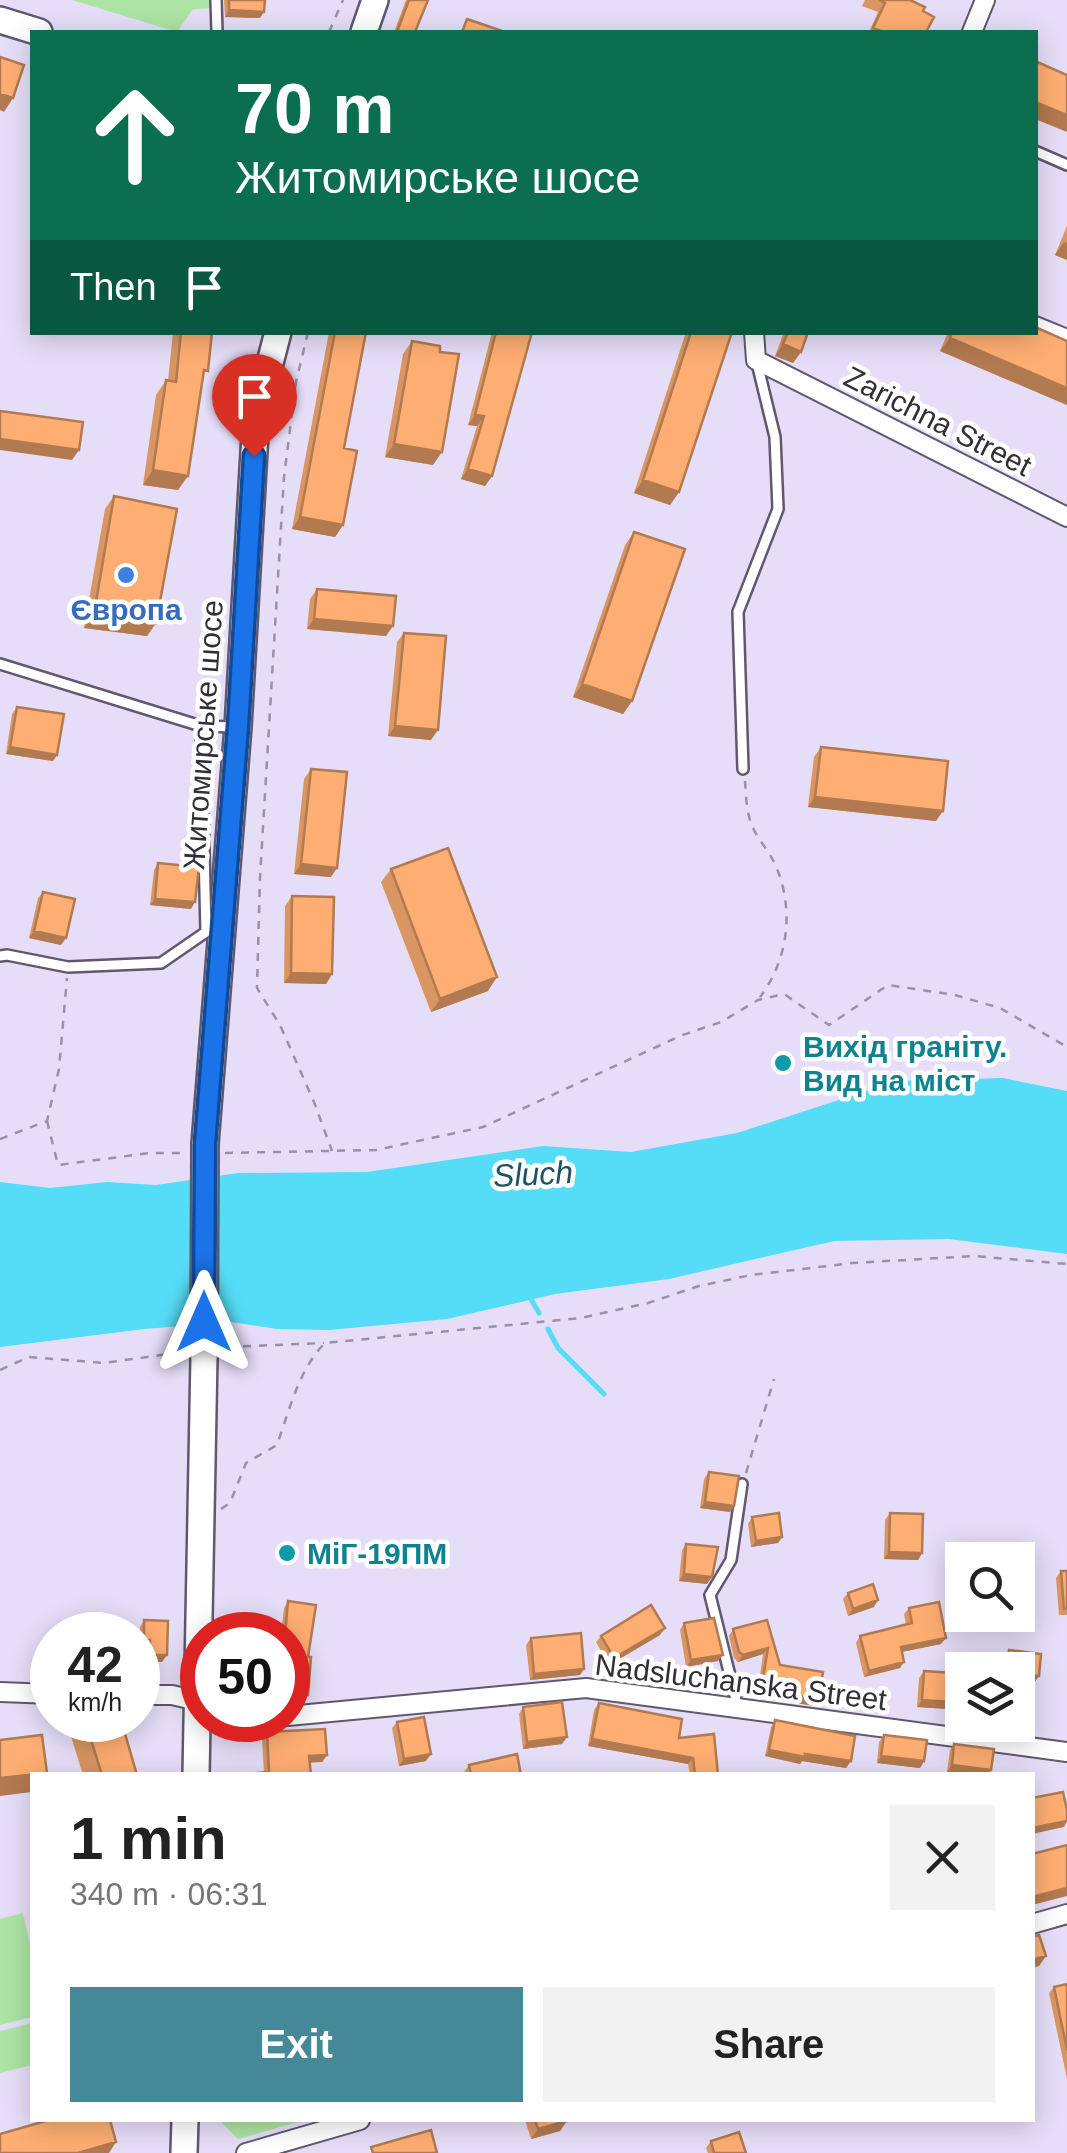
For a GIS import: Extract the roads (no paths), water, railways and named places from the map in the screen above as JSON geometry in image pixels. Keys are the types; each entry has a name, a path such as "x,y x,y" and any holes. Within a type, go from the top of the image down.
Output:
{"main road":[{"path":"365,30 376,0"},
{"path":"0,20 32,30"},
{"name":"Житомирське шосе","path":"203,1612 207,1150 256,417 277,335"},
{"name":"Житомирське шосе","path":"196,1772 198,1742"},
{"path":"184,2153 185,2122"}],"street":[{"path":"973,30 986,0"},
{"path":"1038,327 1067,339"},
{"path":"754,335 756,360"},
{"name":"Zarichna Street","path":"756,360 1067,517"},
{"name":"Nadsluchanska Street","path":"310,1714 586,1688 1067,1752"},
{"path":"0,1692 30,1693"},
{"path":"1035,1923 1067,1914"},
{"path":"246,2153 353,2122"}],"lane":[{"path":"216,0 217,30"},
{"path":"1038,152 1067,165"},
{"path":"744,769 738,612 778,509 774,436 756,360"},
{"path":"0,664 201,726 238,727"},
{"path":"0,956 68,967 161,963 206,932 201,726"},
{"path":"738,1708 710,1595 731,1560 742,1484"}],"water":[{"name":"Sluch","path":"1003,1078 1067,1091 1067,1254 949,1239 834,1241 669,1279 555,1294 447,1319 329,1330 277,1329 231,1322 0,1347 0,1182 50,1188 107,1182 156,1185 238,1173 367,1172 543,1146 631,1152 737,1133 897,1081"}],"waterway":[{"path":"528,1294 539,1313"},
{"path":"548,1329 558,1348 604,1394"}],"place":[{"name":"Європа","path":"126,575"},
{"name":"Вихід граніту. Вид на міст","path":"783,1063"},
{"name":"МіГ-19ПМ","path":"287,1553"}]}
